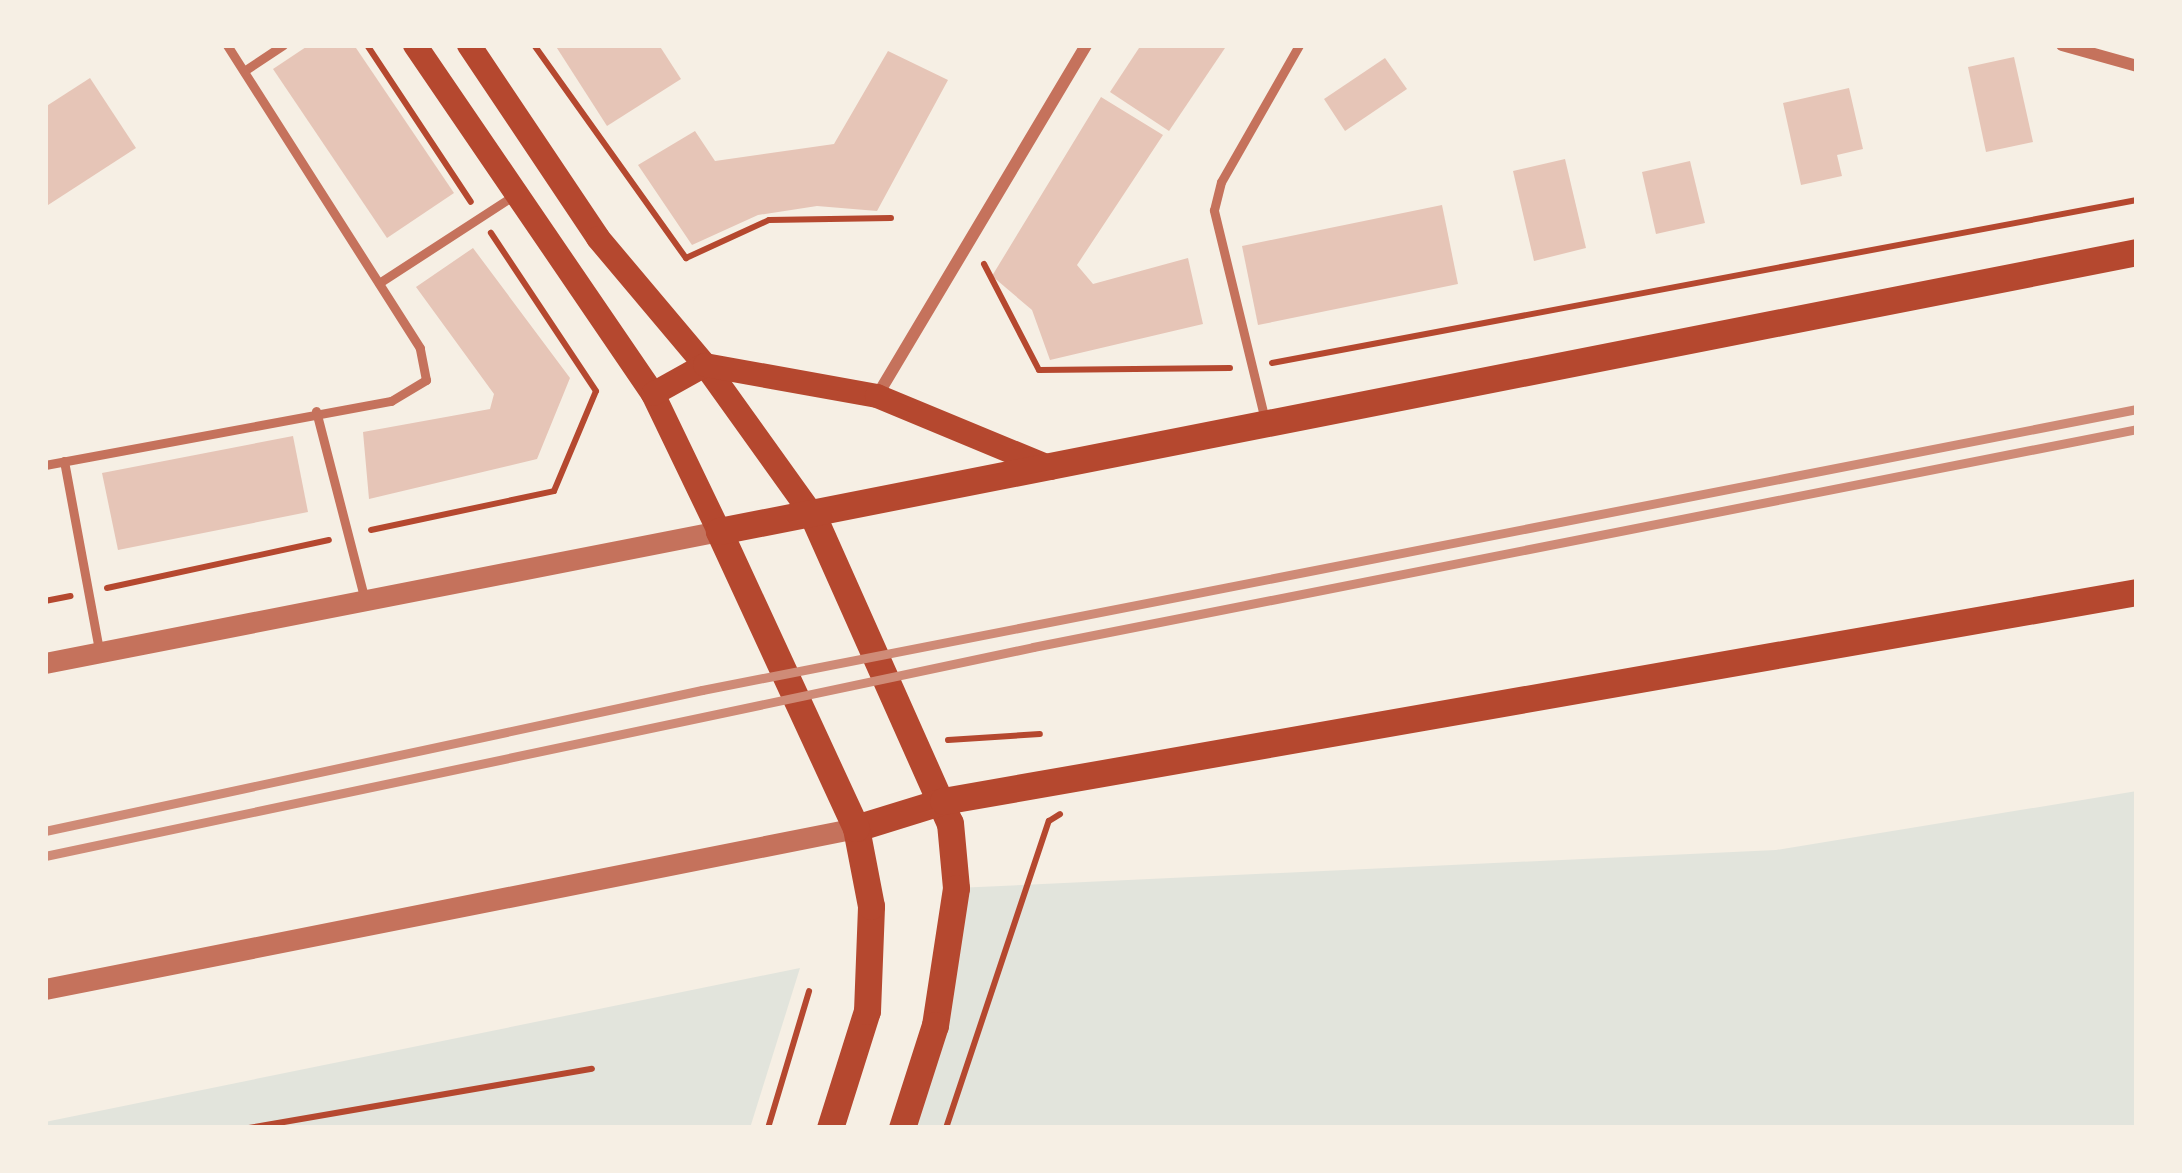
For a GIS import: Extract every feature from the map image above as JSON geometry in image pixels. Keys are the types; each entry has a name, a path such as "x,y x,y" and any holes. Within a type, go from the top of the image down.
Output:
{"main road":[{"path":"415,45 652,394 856,828 871,906 867,1011 830,1128"},
{"path":"469,45 598,238 705,364 813,516 943,801 956,888 935,1024 902,1128"},
{"path":"719,531 2137,252"},
{"path":"652,394 705,364 877,396 1051,468"},
{"path":"856,828 943,801 2137,592"}],"street":[{"path":"877,396 1086,45"},
{"path":"2062,45 2137,66"},
{"path":"45,663 719,531"},
{"path":"45,989 856,828"}],"lane":[{"path":"45,465 316,411 391,401 425,380 428,361 227,45"},
{"path":"244,71 283,45"},
{"path":"1267,425 1250,368 1216,197 1299,45"},
{"path":"380,283 516,194"},
{"path":"316,411 364,600"},
{"path":"64,461 99,652"}],"path":[{"path":"45,601 554,491 596,391 367,45"},
{"path":"534,45 686,258 769,220 891,218"},
{"path":"994,241 982,261 1039,370 1250,368 2137,200"},
{"path":"934,733 948,740 1040,734"},
{"path":"946,1128 1049,821"},
{"path":"768,1128 809,991"},
{"path":"249,1128 592,1070"}],"shaded area":[{"path":"2137,791 2137,1128 902,1128 956,888 1776,850"},
{"path":"800,968 750,1128 45,1128 45,1122"}],"building":[{"path":"309,45 354,45 454,193 387,238 273,69"},
{"path":"555,45 659,45 681,79 607,126"},
{"path":"1141,45 1227,45 1169,131 1110,92"},
{"path":"888,51 948,80 877,211 817,206 758,215 692,245 638,165 695,131 715,161 834,144"},
{"path":"2014,57 2033,142 1986,152 1968,67"},
{"path":"1385,58 1407,89 1345,131 1324,99"},
{"path":"90,78 136,148 45,207 45,107"},
{"path":"1849,88 1863,149 1837,155 1842,176 1801,185 1783,103"},
{"path":"1101,97 1163,135 1077,265 1093,284 1188,258 1203,324 1050,360 1032,310 992,276"},
{"path":"1565,159 1586,248 1534,261 1513,171"},
{"path":"1690,161 1705,223 1656,234 1642,172"},
{"path":"1442,205 1458,284 1258,325 1242,246"},
{"path":"473,248 570,378 537,459 369,499 363,432 490,409 494,394 416,287"},
{"path":"293,436 308,512 118,550 102,473"}],"railway":[{"path":"45,831 702,690 2137,409"},
{"path":"45,856 1033,647 2137,429"}]}
